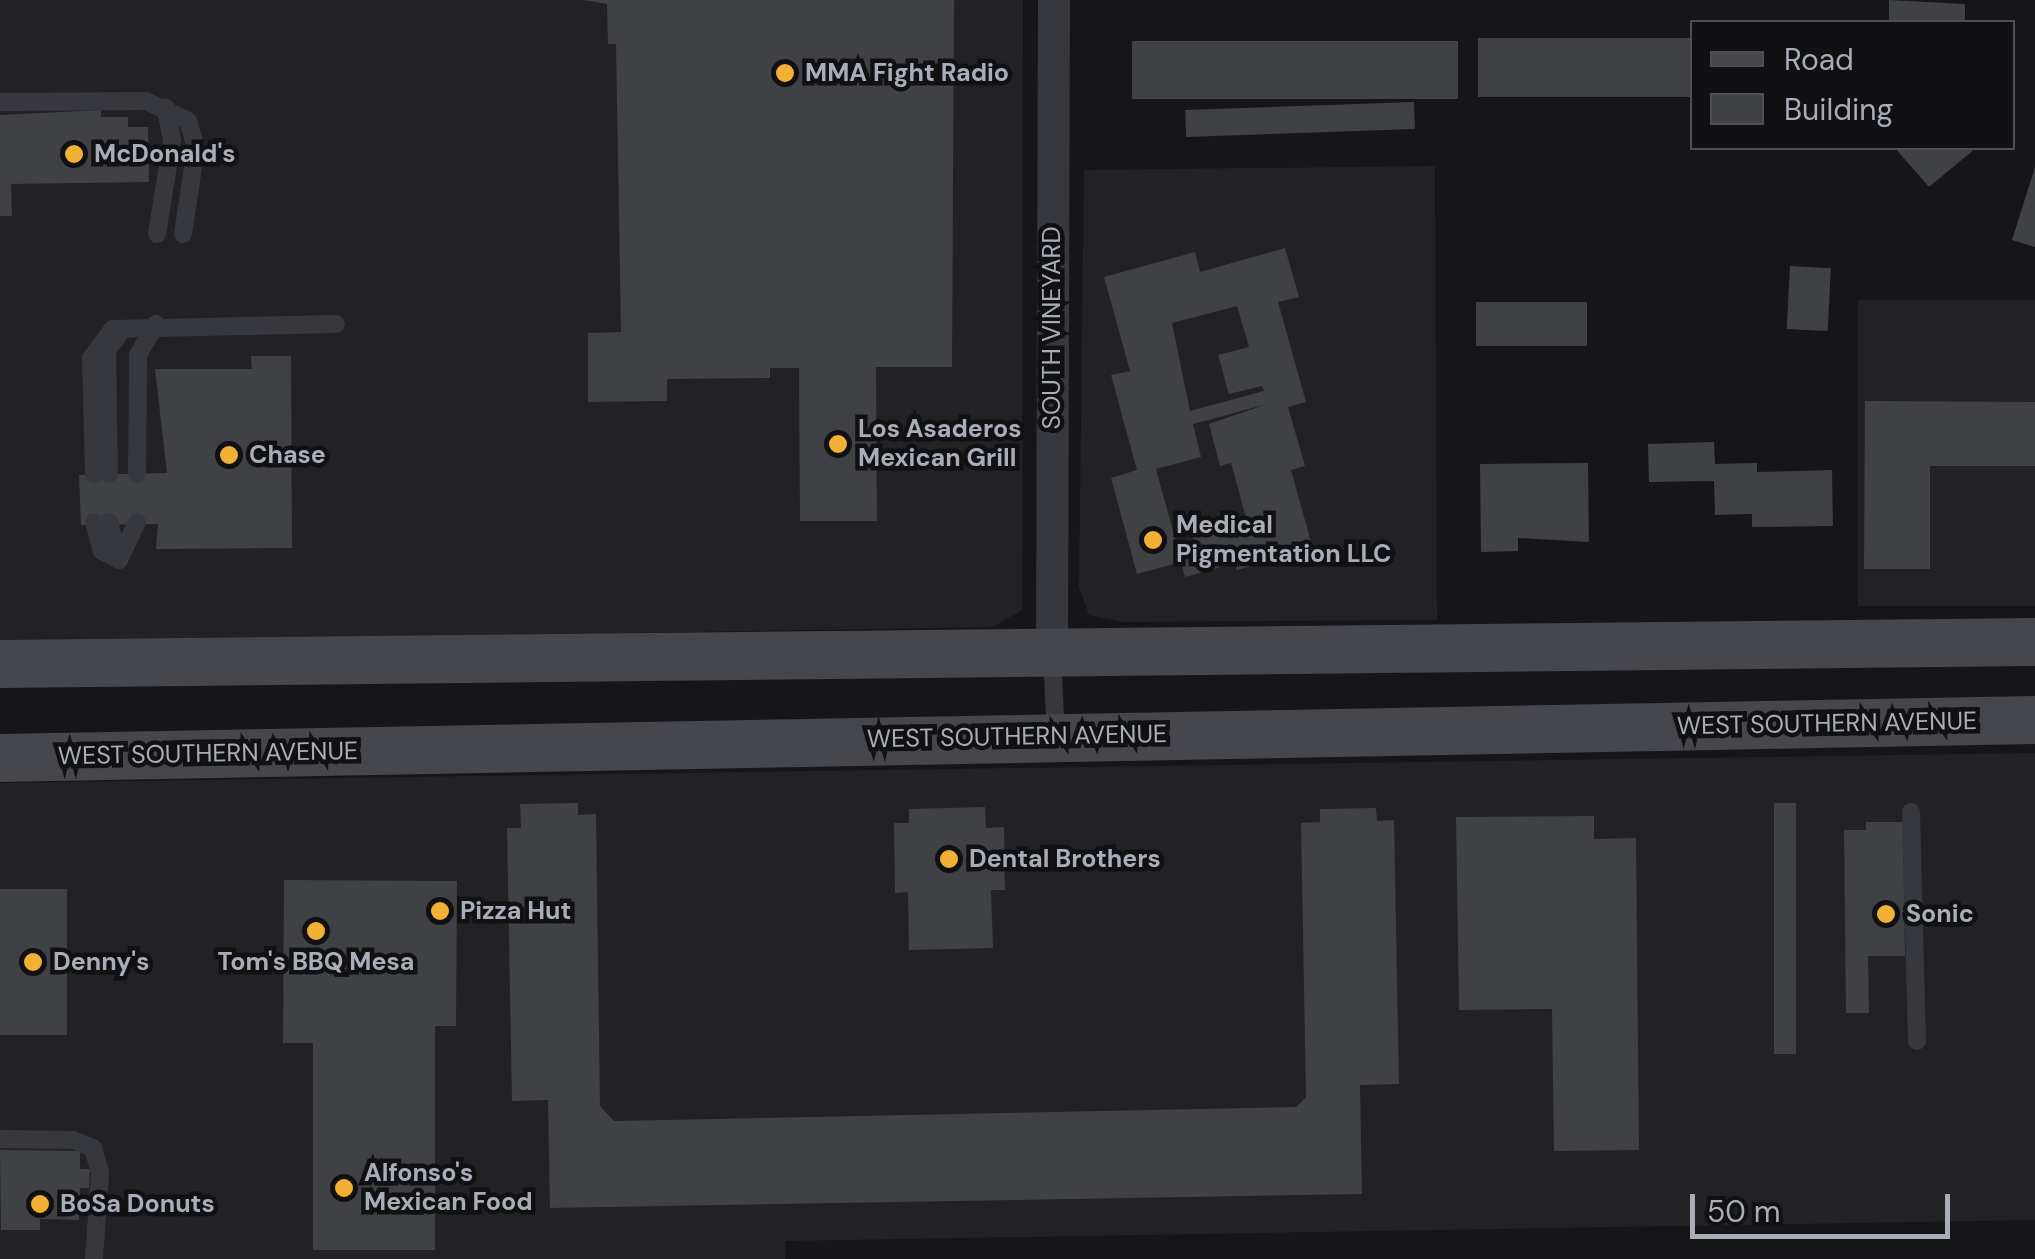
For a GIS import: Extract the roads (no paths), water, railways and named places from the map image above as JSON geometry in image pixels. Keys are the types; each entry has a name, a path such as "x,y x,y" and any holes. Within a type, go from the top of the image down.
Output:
{"main road":[{"path":"0,664 1052,656 2035,642"},
{"name":"WEST SOUTHERN AVENUE","path":"0,758 1056,735 2035,720"}],"street":[{"name":"SOUTH VINEYARD","path":"1052,656 1054,0"}],"lane":[{"path":"0,102 146,101 166,108 196,129 183,234"},
{"path":"157,234 172,140 166,108"},
{"path":"101,474 91,358 102,336 134,324 336,324"},
{"path":"137,474 138,355 156,324"},
{"path":"102,522 102,551 119,560 137,522"},
{"path":"1052,656 1056,735"},
{"path":"1911,812 1916,1042"},
{"path":"0,1139 73,1140 93,1148 100,1174 94,1259"}],"place":[{"name":"MMA Fight Radio","path":"785,73"},
{"name":"McDonald's","path":"74,154"},
{"name":"Los Asaderos Mexican Grill","path":"838,444"},
{"name":"Chase","path":"229,455"},
{"name":"Medical Pigmentation LLC","path":"1153,540"},
{"name":"Dental Brothers","path":"949,859"},
{"name":"Pizza Hut","path":"440,911"},
{"name":"Sonic","path":"1886,914"},
{"name":"Tom's BBQ Mesa","path":"316,931"},
{"name":"Denny's","path":"33,962"},
{"name":"Alfonso's Mexican Food","path":"344,1188"},
{"name":"BoSa Donuts","path":"40,1204"}]}
